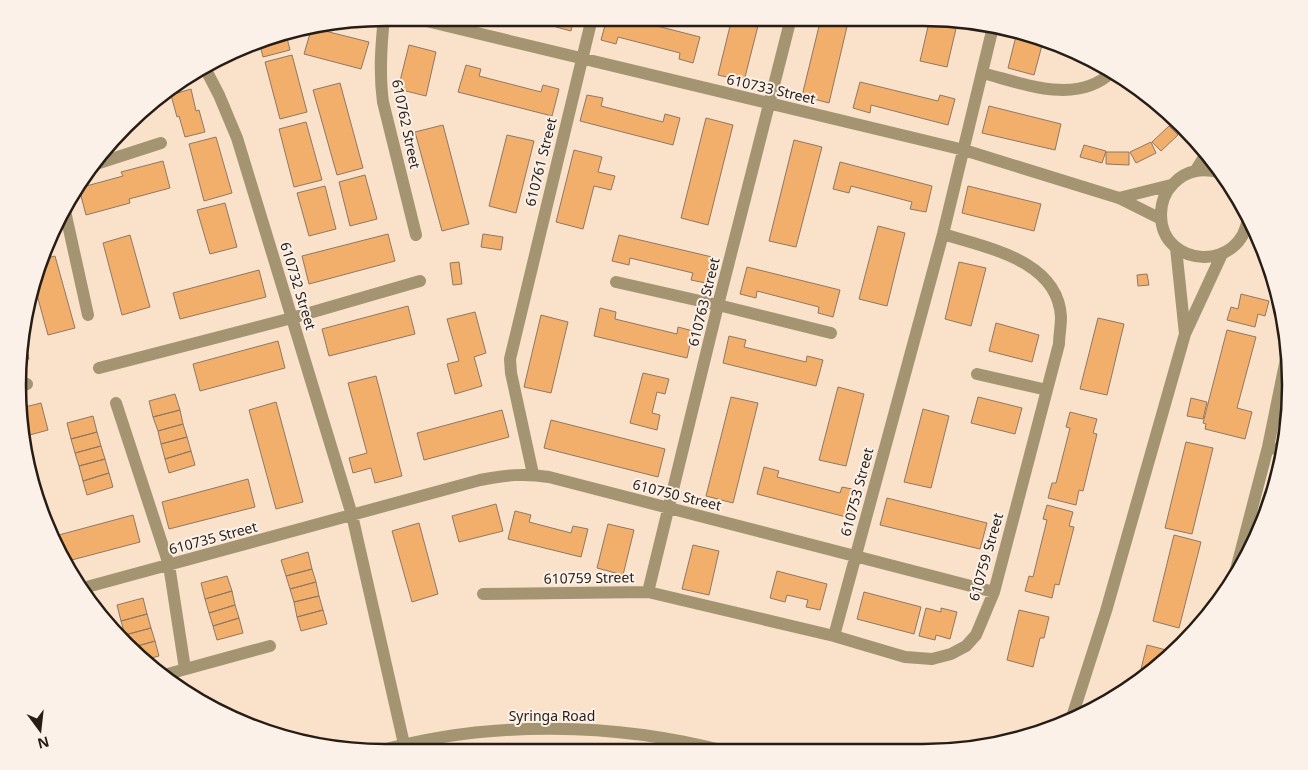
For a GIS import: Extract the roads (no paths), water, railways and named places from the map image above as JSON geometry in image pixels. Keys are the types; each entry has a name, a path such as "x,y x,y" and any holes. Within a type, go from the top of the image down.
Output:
{"street":[{"name":"610762 Street","path":"383,26 380,60 383,102 416,235"},
{"name":"610733 Street","path":"447,26 964,150 1119,198 1161,219"},
{"name":"610761 Street","path":"533,474 511,374 510,359 590,26"},
{"name":"610763 Street","path":"648,592 789,26"},
{"name":"610753 Street","path":"834,636 943,234 991,33"},
{"name":"610732 Street","path":"208,73 237,138 352,515 404,744"},
{"path":"982,73 1050,90 1070,90 1090,85 1107,77"},
{"path":"105,161 161,143"},
{"path":"1196,170 1202,160"},
{"path":"1210,170 1196,170 1182,176 1171,185 1164,196 1161,208 1163,229 1176,248 1191,256 1208,258 1222,254 1235,246 1244,234 1246,227"},
{"path":"1119,198 1171,185"},
{"path":"67,219 88,315"},
{"name":"610759 Street","path":"482,594 648,592 834,636 905,657 932,659 951,654 966,646 976,635 994,592 1059,344 1061,317 1057,299 1044,277 1017,258 943,234"},
{"path":"1244,234 1248,234"},
{"path":"1176,248 1186,334"},
{"path":"1074,710 1106,611 1186,334 1222,254"},
{"path":"99,368 292,318 420,281"},
{"path":"616,282 831,333"},
{"path":"977,374 1047,390"},
{"path":"1240,553 1268,447 1282,382"},
{"path":"116,403 169,565 184,669"},
{"path":"1268,447 1276,449"},
{"name":"610750 Street","path":"352,515 480,480 509,474 533,474 994,592"},
{"name":"610735 Street","path":"89,586 352,515"},
{"path":"171,673 270,646"},
{"name":"Syringa Road","path":"404,744 511,729 575,729 643,735 688,744"}]}
